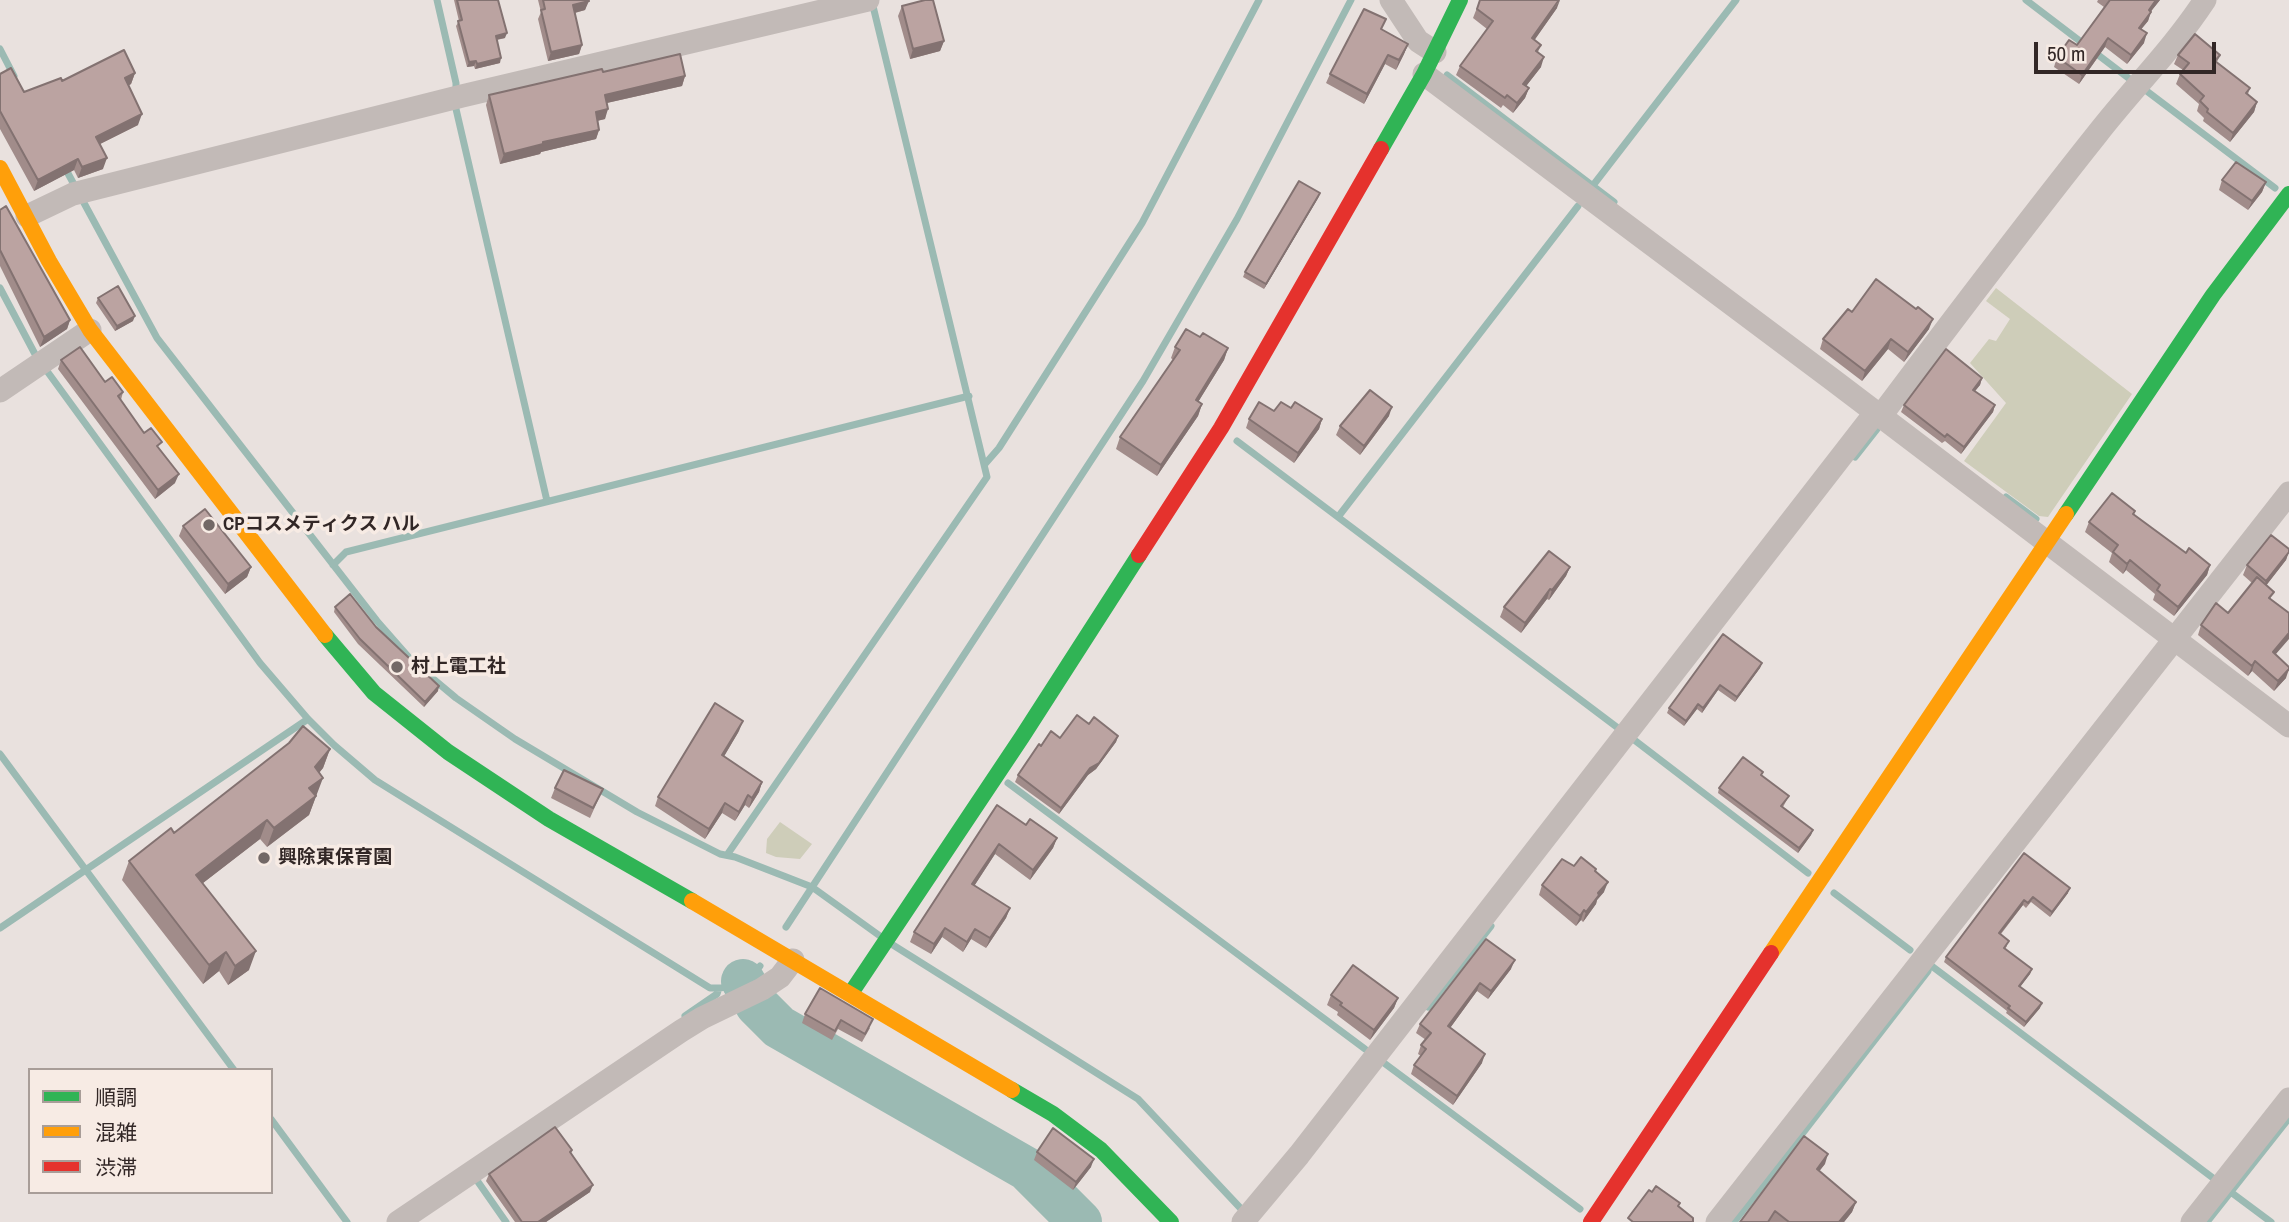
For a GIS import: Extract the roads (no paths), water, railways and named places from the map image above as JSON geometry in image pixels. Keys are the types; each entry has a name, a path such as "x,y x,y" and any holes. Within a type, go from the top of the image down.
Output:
{"street":[{"path":"27,216 79,192 458,97 867,0"},
{"path":"1391,0 1418,41 1435,51"},
{"path":"850,993 1029,726 1221,428 1424,75 1460,0"},
{"path":"1248,1215 1299,1155 2109,119 2184,32 2205,0"},
{"path":"1424,75 2289,726"},
{"path":"0,168 49,261 90,330 306,612 374,692 394,711 448,752 549,820 850,993 1053,1114 1079,1132 1125,1172 1171,1222"},
{"path":"1591,1222 2213,296 2289,194"},
{"path":"0,391 90,330"},
{"path":"1717,1222 2289,493"},
{"path":"398,1222 681,1031 762,989 780,977 793,960"},
{"path":"2192,1222 2289,1099"}],"waterway":[{"path":"437,0 456,83 456,109 547,501"},
{"path":"985,464 999,448 1142,223 1259,0"},
{"path":"786,927 1143,381 1237,219 1351,0"},
{"path":"1591,188 1736,0"},
{"path":"2026,0 2131,80"},
{"path":"727,855 987,477 872,2"},
{"path":"0,49 14,76"},
{"path":"1447,75 1614,202"},
{"path":"2144,89 2275,188"},
{"path":"64,166 157,338 377,621 413,662 456,698 515,739 637,812 720,854 735,857 812,887 880,936"},
{"path":"1338,517 1578,206"},
{"path":"0,288 36,356 260,663 334,745 375,780 710,988 738,984 750,977 760,966"},
{"path":"333,565 346,552 969,396"},
{"path":"1855,457 1877,429"},
{"path":"1237,441 1618,728"},
{"path":"2006,497 2036,519"},
{"path":"0,928 308,719"},
{"path":"1633,739 1808,873"},
{"path":"0,754 233,1068"},
{"path":"1008,783 1365,1049"},
{"path":"1834,893 1910,950"},
{"path":"1428,1007 1491,926"},
{"path":"893,945 1138,1099 1245,1213"},
{"path":"1929,964 2213,1178"},
{"path":"1734,1222 1928,971"},
{"path":"743,981 757,1005 779,1027 1027,1169 1080,1222"},
{"path":"685,1016 717,994 719,988"},
{"path":"1380,1060 1580,1209"},
{"path":"2207,1222 2289,1118"},
{"path":"273,1122 347,1222"},
{"path":"476,1179 506,1222"},
{"path":"2228,1190 2271,1222"}],"place":[{"name":"CPコスメティクス ハル","path":"209,525"},
{"name":"村上電工社","path":"397,667"},
{"name":"興除東保育園","path":"264,858"}]}
